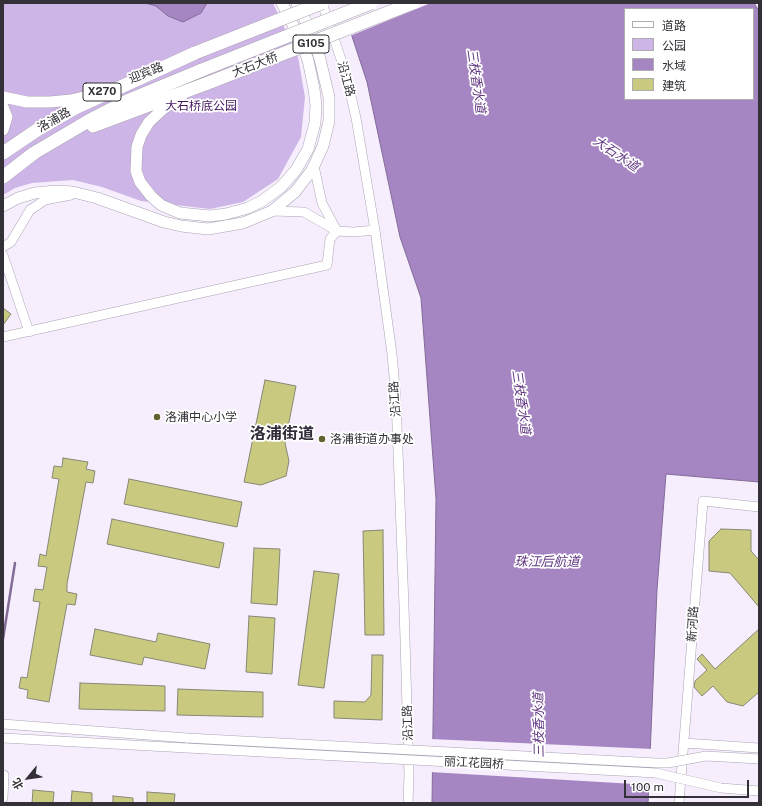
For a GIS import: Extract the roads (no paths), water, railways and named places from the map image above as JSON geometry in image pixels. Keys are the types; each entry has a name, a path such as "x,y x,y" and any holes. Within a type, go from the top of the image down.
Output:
{"highway":[{"path":"195,53 322,3"},
{"name":"大石大桥","path":"202,70 371,3"},
{"name":"大石大桥","path":"208,83 413,3"},
{"name":"洛浦路","path":"3,153 37,130 75,108 195,53"},
{"name":"洛浦路","path":"3,177 47,145 111,109 202,70"},
{"name":"洛浦路","path":"47,145 208,83"}],"main road":[{"path":"208,83 176,99 153,118 141,135 136,153 135,166 138,177 151,196 167,208 195,216 226,214 262,201 281,187 291,177 308,149 316,117 314,89 304,52 282,3"},
{"path":"3,206 18,198 41,192 56,191 81,194 164,222 199,229 234,226 272,211 295,192 314,166 323,146 328,129 329,102 319,54 298,3"},
{"name":"迎宾路","path":"3,97 34,102 58,102 83,98 107,90 195,53"},
{"path":"3,107 7,117 3,130"}],"street":[{"name":"沿江路","path":"322,3 346,74 365,165 388,325 396,399 409,752 408,803"},
{"path":"314,166 322,203 337,230"},
{"path":"3,247 11,242 30,210 45,200 81,194"},
{"path":"272,211 304,212 337,230 354,232 375,230"},
{"path":"3,337 327,265 330,239 337,230"},
{"path":"3,255 29,332"},
{"name":"新河路","path":"678,803 703,501 759,507"},
{"name":"丽江花园桥","path":"3,724 186,738 657,763 668,763 706,756 759,759"},
{"name":"丽江花园桥","path":"3,738 656,773 716,787 759,791"},
{"path":"684,743 759,748"},
{"path":"3,798 4,775"}],"water":[{"path":"145,3 207,3 201,13 183,22 168,16 156,6"},
{"path":"341,3 754,3 759,11 759,482 666,474 657,590 648,803 432,803 436,499 421,298 400,237 367,82"}],"waterway":[{"path":"3,639 15,563"}],"place":[{"name":"洛浦中心小学","path":"157,417"},
{"name":"洛浦街道办事处","path":"322,439"}],"district":[{"name":"洛浦街道","path":"282,434"}],"water label":[{"name":"三枝香水道","path":"476,81"},
{"name":"大石水道","path":"616,154"},
{"name":"三枝香水道","path":"521,402"},
{"name":"珠江后航道","path":"547,562"},
{"name":"三枝香水道","path":"539,725"}],"park label":[{"name":"大石桥底公园","path":"201,106"}]}
